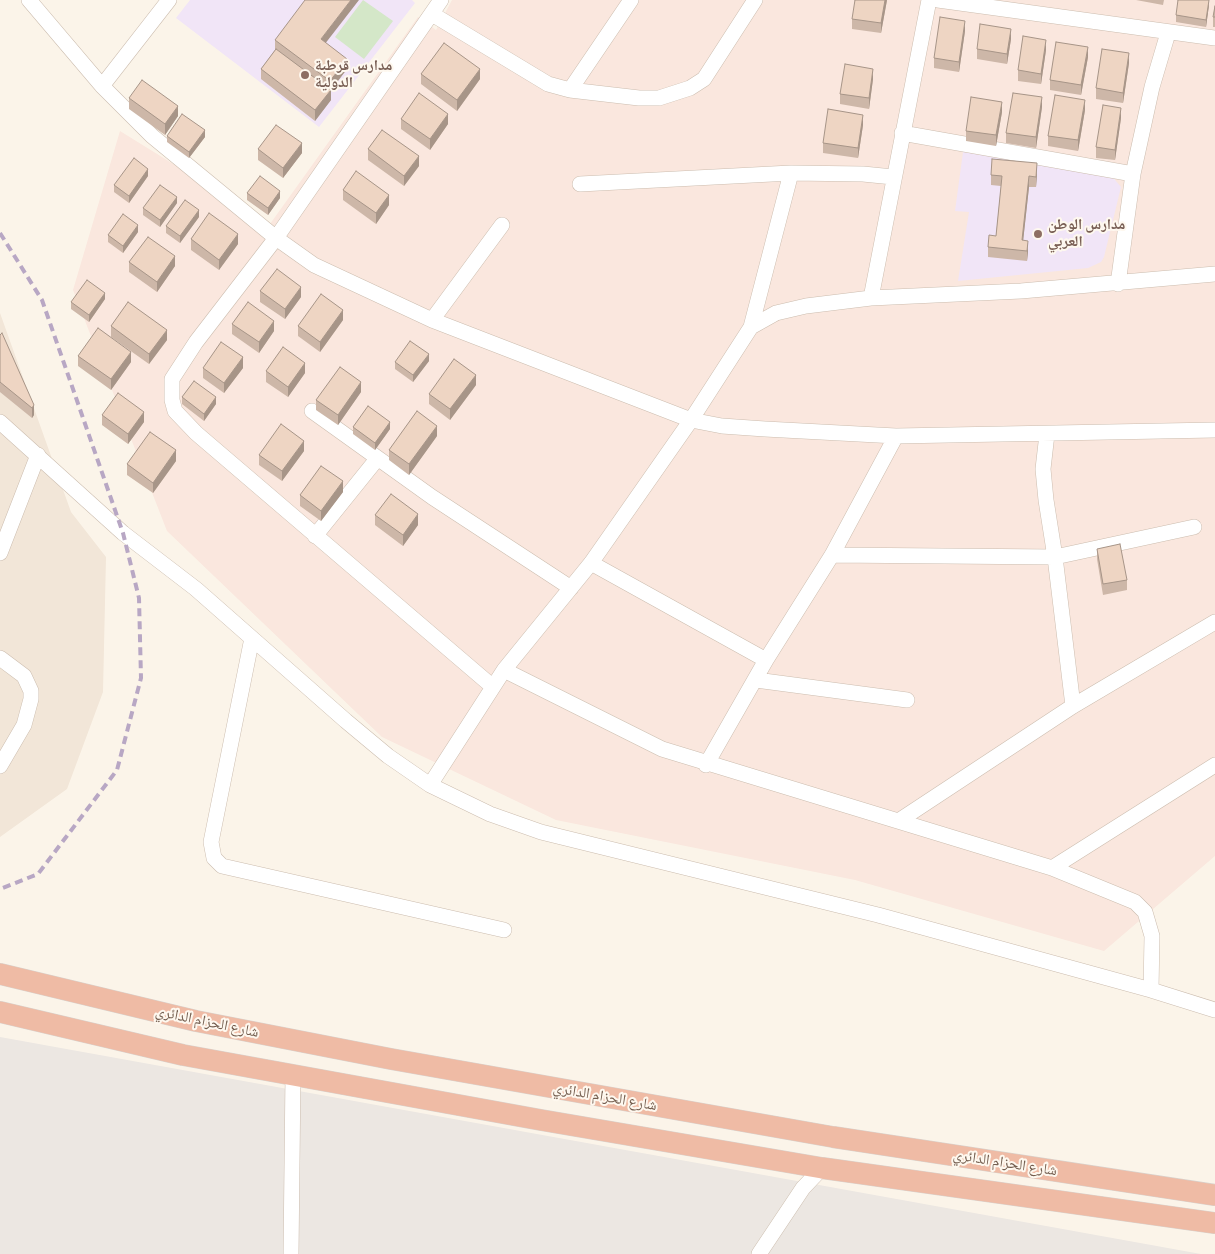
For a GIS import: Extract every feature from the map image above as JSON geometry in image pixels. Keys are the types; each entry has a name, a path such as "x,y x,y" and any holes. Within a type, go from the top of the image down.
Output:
{"highway":[{"name":"شارع الحزام الدائري","path":"0,974 196,1021 392,1059 832,1137 1215,1195"},
{"name":"شارع الحزام الدائري","path":"0,1012 183,1055 541,1120 822,1168 1215,1223"}],"street":[{"path":"31,0 102,86 152,136 276,238 314,265 334,277 432,320 691,420 722,426 896,436 1215,430"},
{"path":"102,86 168,0"},
{"path":"441,0 276,238 196,342 172,379 172,400 175,411 196,432 493,687"},
{"path":"570,90 631,0"},
{"path":"432,14 518,68 548,84 570,90 639,98 659,98 690,88 704,79 755,0"},
{"path":"871,298 893,177 929,0"},
{"path":"938,0 1045,7 1168,33 1215,38"},
{"path":"1118,284 1133,174 1152,87 1168,33"},
{"path":"902,133 1133,174"},
{"path":"580,184 791,172 863,174 893,177"},
{"path":"430,785 504,670 591,563 691,420 751,327 791,172"},
{"path":"432,320 502,225"},
{"path":"751,327 776,313 806,306 871,298 1118,284 1215,274"},
{"path":"312,411 432,498 571,588"},
{"path":"0,422 123,533 196,589 388,756 430,785 490,814 542,832 878,915 1151,990 1215,1010"},
{"path":"1047,434 1043,469 1073,706"},
{"path":"706,765 766,660 832,555 896,436"},
{"path":"0,553 38,456"},
{"path":"315,536 378,459"},
{"path":"832,555 1055,557 1194,527"},
{"path":"591,563 766,660"},
{"path":"900,820 1073,706 1215,622"},
{"path":"252,638 210,842 214,858 222,866 504,930"},
{"path":"0,658 24,676 31,691 31,699 24,725 0,766"},
{"path":"504,670 662,750 706,765 900,820 1052,868 1135,902 1145,912 1152,936 1151,990"},
{"path":"756,680 907,700"},
{"path":"1052,868 1215,765"},
{"path":"291,1254 293,1074"},
{"path":"759,1254 803,1188 822,1168"}],"shaded area":[{"name":"مدارس قرطبة الدولية","path":"190,0 412,0 415,3 319,127 176,18"},
{"path":"452,0 1215,0 1215,856 1104,951 855,880 556,820 382,737 167,531 73,290 120,131 270,224 418,17 436,30"},
{"name":"مدارس الوطن العربي","path":"963,152 1111,175 1121,187 1104,257 1101,262 1088,268 958,281 969,212 955,211"},
{"path":"0,313 71,512 106,557 103,692 67,789 0,837"},
{"path":"0,1037 1201,1254 0,1254"}],"green space":[{"path":"363,0 393,21 364,59 335,37"}],"building":[{"path":"305,0 351,0 321,39 347,59 330,81 275,40"},
{"path":"855,0 885,0 881,23 852,19"},
{"path":"1178,0 1209,0 1206,20 1176,15"},
{"path":"940,17 965,21 959,62 934,58"},
{"path":"980,24 1011,29 1007,54 977,49"},
{"path":"1023,36 1046,40 1041,74 1018,70"},
{"path":"1056,42 1088,47 1081,85 1050,80"},
{"path":"444,43 480,69 457,100 421,74"},
{"path":"276,49 331,90 315,110 261,69"},
{"path":"1102,49 1129,53 1123,93 1096,88"},
{"path":"845,64 873,69 869,98 840,94"},
{"path":"142,80 178,106 165,124 129,98"},
{"path":"419,93 448,114 430,139 401,119"},
{"path":"1013,93 1042,97 1036,137 1006,133"},
{"path":"1055,95 1085,100 1078,140 1048,136"},
{"path":"971,97 1002,102 996,135 966,131"},
{"path":"1103,105 1121,108 1115,150 1096,147"},
{"path":"828,109 863,115 858,148 823,143"},
{"path":"182,114 205,130 189,152 167,136"},
{"path":"276,125 302,143 283,168 258,149"},
{"path":"382,130 419,156 404,176 368,149"},
{"path":"134,158 148,169 129,196 114,185"},
{"path":"992,159 1037,163 1036,177 1029,176 1022,240 1028,241 1027,251 988,247 989,235 996,236 1002,176 991,175"},
{"path":"356,171 389,195 376,213 343,190"},
{"path":"260,176 280,191 268,208 247,193"},
{"path":"160,185 177,197 160,220 143,208"},
{"path":"185,200 199,210 180,236 166,226"},
{"path":"209,213 238,234 219,260 191,239"},
{"path":"123,214 138,225 123,246 108,235"},
{"path":"148,237 175,256 157,282 129,262"},
{"path":"277,269 301,287 285,309 260,291"},
{"path":"87,280 105,293 89,315 71,302"},
{"path":"321,294 343,310 320,342 298,326"},
{"path":"128,302 167,330 149,354 111,326"},
{"path":"248,302 274,321 259,342 232,324"},
{"path":"98,328 131,352 111,379 78,356"},
{"path":"2,333 34,405 32,408 0,382 0,335"},
{"path":"410,341 429,354 413,375 395,362"},
{"path":"221,342 243,357 224,383 203,368"},
{"path":"283,347 305,363 288,387 266,371"},
{"path":"454,359 476,375 450,409 429,394"},
{"path":"340,367 361,382 338,415 316,400"},
{"path":"194,381 216,397 204,414 182,397"},
{"path":"118,393 144,412 128,434 102,415"},
{"path":"368,406 390,422 375,443 353,427"},
{"path":"417,411 437,426 409,464 389,450"},
{"path":"281,424 304,441 282,471 259,455"},
{"path":"150,432 176,450 153,483 127,464"},
{"path":"321,466 343,481 321,511 300,495"},
{"path":"391,494 418,514 403,535 375,515"},
{"path":"1120,544 1127,580 1103,584 1097,549"}],"railway":[{"path":"0,233 42,300 123,533 139,598 141,678 117,770 38,874 0,889"}],"place":[{"name":"مدارس قرطبة الدولية","path":"305,75"},
{"name":"مدارس الوطن العربي","path":"1038,234"}]}
